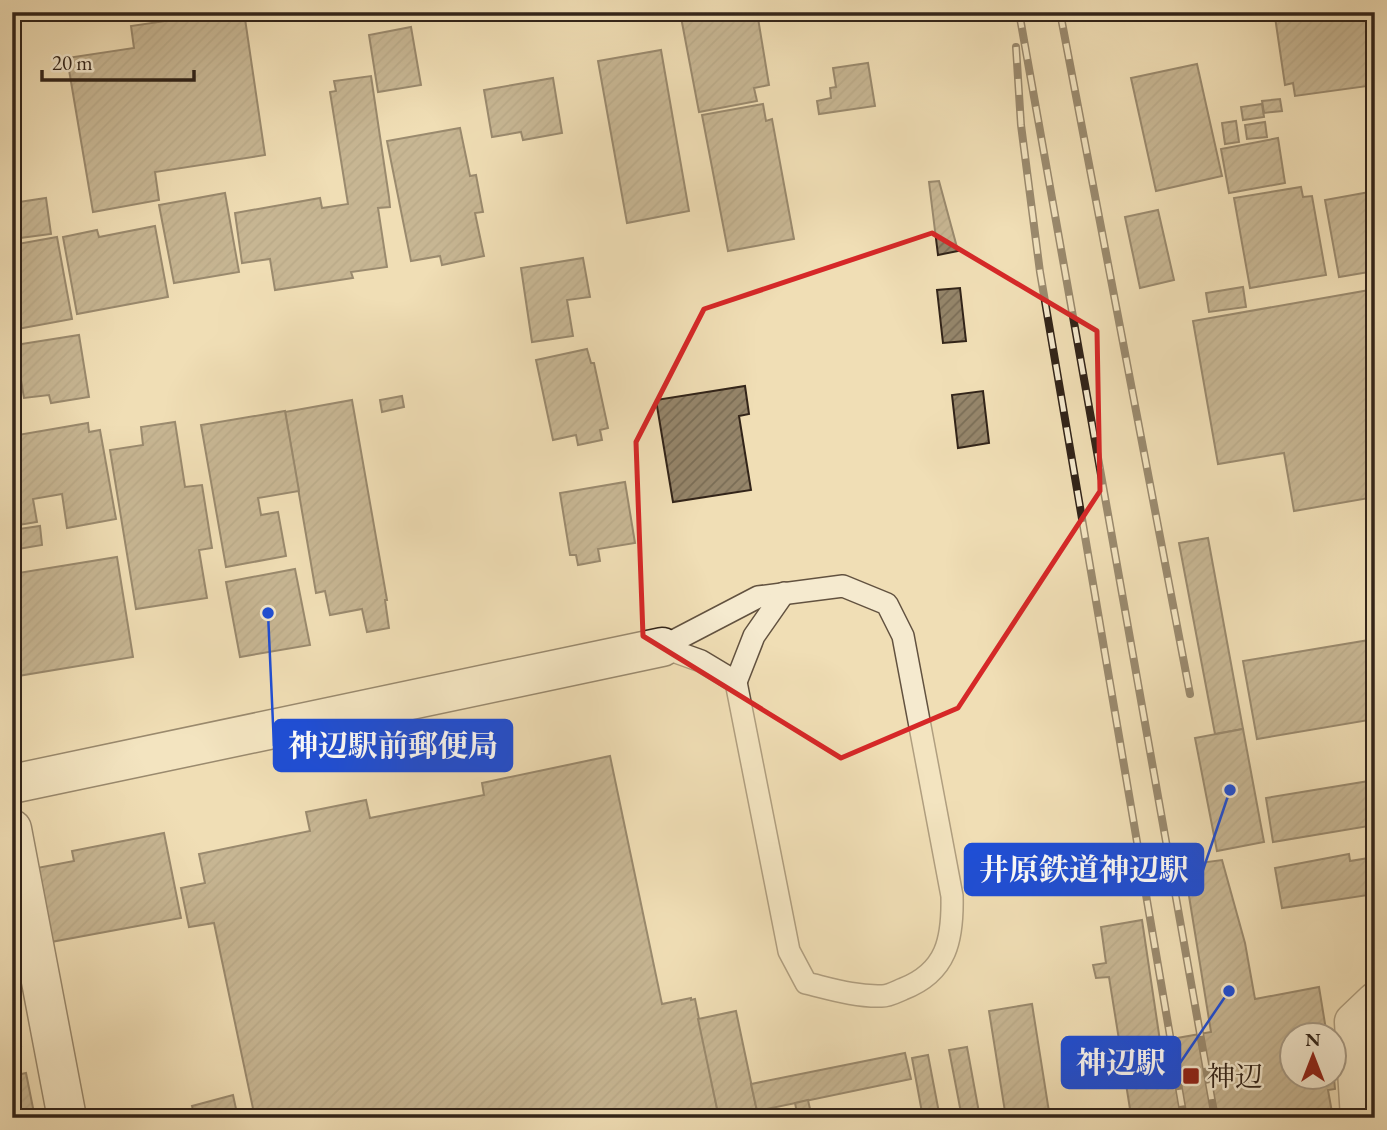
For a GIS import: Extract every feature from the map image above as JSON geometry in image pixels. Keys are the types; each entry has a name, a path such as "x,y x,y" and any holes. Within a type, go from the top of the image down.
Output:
{"street":[{"path":"12,784 662,647"},
{"path":"12,829 67,1118"},
{"path":"1360,1118 1354,1022 1375,1002"}],"lane":[{"path":"662,647 758,597 784,593 843,586 887,604 902,636 952,896 953,927 941,963 916,984 885,996 847,993 806,982 789,951 736,682 754,636 784,593"},
{"path":"662,647 701,661 736,682"}],"highlighted area":[{"path":"932,233 1097,331 1100,491 958,708 841,758 643,636 636,442 704,309"}],"building":[{"path":"226,12 244,12 265,155 155,172 159,200 93,212 67,58 134,48 131,26"},
{"path":"680,12 757,12 769,85 754,88 757,101 699,112"},
{"path":"1309,12 1375,12 1375,85 1295,96 1293,83 1285,85 1275,17"},
{"path":"411,27 421,85 378,92 369,35"},
{"path":"661,50 689,211 627,223 598,61"},
{"path":"868,63 875,106 819,114 817,101 831,98 830,88 836,87 833,68"},
{"path":"1197,64 1222,176 1156,191 1131,78"},
{"path":"371,76 390,207 378,208 387,267 351,272 353,278 275,290 270,259 242,263 235,213 320,198 322,208 348,204 330,92 336,91 334,81"},
{"path":"553,78 562,133 523,140 521,132 492,137 484,90"},
{"path":"1280,99 1282,111 1264,113 1262,101"},
{"path":"763,104 766,121 772,119 794,239 728,251 702,115"},
{"path":"1262,104 1264,117 1243,120 1241,107"},
{"path":"1236,121 1239,142 1225,144 1222,123"},
{"path":"1265,122 1267,137 1247,139 1245,125"},
{"path":"460,128 470,176 476,175 483,212 475,213 484,256 442,265 440,256 411,261 387,141"},
{"path":"1278,138 1285,183 1229,193 1221,149"},
{"path":"939,181 958,251 938,255 929,182"},
{"path":"1301,187 1303,197 1312,196 1326,275 1250,288 1234,198"},
{"path":"1375,191 1375,271 1339,277 1325,200"},
{"path":"225,193 239,272 174,283 159,205"},
{"path":"46,198 51,234 12,239 12,203"},
{"path":"1158,210 1174,280 1140,288 1125,217"},
{"path":"155,226 168,297 77,314 63,237 97,230 99,237"},
{"path":"57,237 72,319 12,330 12,245"},
{"path":"583,258 590,297 567,300 573,336 532,342 521,268"},
{"path":"1243,287 1246,307 1209,312 1206,293"},
{"path":"960,288 966,341 943,343 937,290"},
{"path":"1375,289 1375,497 1294,511 1284,453 1218,464 1193,321"},
{"path":"79,335 89,397 51,403 49,395 24,398 15,345"},
{"path":"587,349 591,363 594,363 608,428 600,430 602,440 578,445 576,435 553,440 536,360"},
{"path":"12,363 19,404 12,405"},
{"path":"745,386 749,414 739,416 751,490 673,502 656,400"},
{"path":"983,391 989,443 958,448 952,395"},
{"path":"402,396 404,407 382,412 380,400"},
{"path":"352,400 387,600 389,628 367,632 362,609 330,615 325,591 316,593 285,412"},
{"path":"285,411 299,491 258,498 261,515 278,512 286,556 226,567 201,425"},
{"path":"175,422 185,487 202,485 212,548 199,550 207,598 136,609 110,450 143,445 141,427"},
{"path":"88,423 89,432 100,430 116,519 67,528 62,494 33,499 37,522 12,526 12,436"},
{"path":"625,482 635,543 598,549 600,561 578,565 576,555 570,555 560,493"},
{"path":"40,526 42,545 12,550 12,530"},
{"path":"1208,538 1243,729 1215,734 1179,543"},
{"path":"117,557 133,657 12,677 12,574"},
{"path":"295,569 310,645 240,657 226,582"},
{"path":"1375,639 1375,719 1257,739 1243,661"},
{"path":"1243,729 1264,842 1217,851 1195,738"},
{"path":"610,756 662,1004 695,999 719,1118 255,1118 214,923 189,927 181,888 205,883 199,854 310,831 306,812 366,800 370,818 484,795 482,783"},
{"path":"1375,780 1375,825 1273,842 1266,798"},
{"path":"164,833 181,918 51,942 37,868 74,861 72,851"},
{"path":"1349,854 1350,861 1375,857 1375,894 1282,908 1275,868"},
{"path":"1222,860 1245,943 1255,999 1319,987 1325,1021 1278,1021 1278,1092 1328,1092 1333,1118 1074,1118 1130,1109 1109,977 1096,978 1093,965 1106,963 1101,927 1142,920 1160,1041 1211,1032 1184,865"},
{"path":"1032,1004 1050,1118 1006,1118 989,1011"},
{"path":"12,1007 21,1046 12,1048"},
{"path":"736,1011 757,1111 719,1118 698,1019"},
{"path":"967,1047 980,1118 962,1118 949,1050"},
{"path":"905,1053 911,1079 757,1111 751,1084"},
{"path":"12,1055 17,1069 12,1070"},
{"path":"928,1055 940,1118 923,1118 912,1058"},
{"path":"26,1073 35,1118 12,1118 12,1076"},
{"path":"233,1095 238,1118 195,1118 192,1106"},
{"path":"808,1100 812,1118 798,1118 795,1103"}],"railway":[{"path":"1019,12 1215,1118"},
{"path":"1060,12 1190,694"},
{"path":"1016,47 1021,125 1040,272 1184,1118"}],"place":[{"name":"神辺駅前郵便局","path":"268,613"},
{"name":"井原鉄道神辺駅","path":"1230,790"},
{"name":"神辺駅","path":"1229,991"},
{"name":"神辺","path":"1191,1076"}]}
